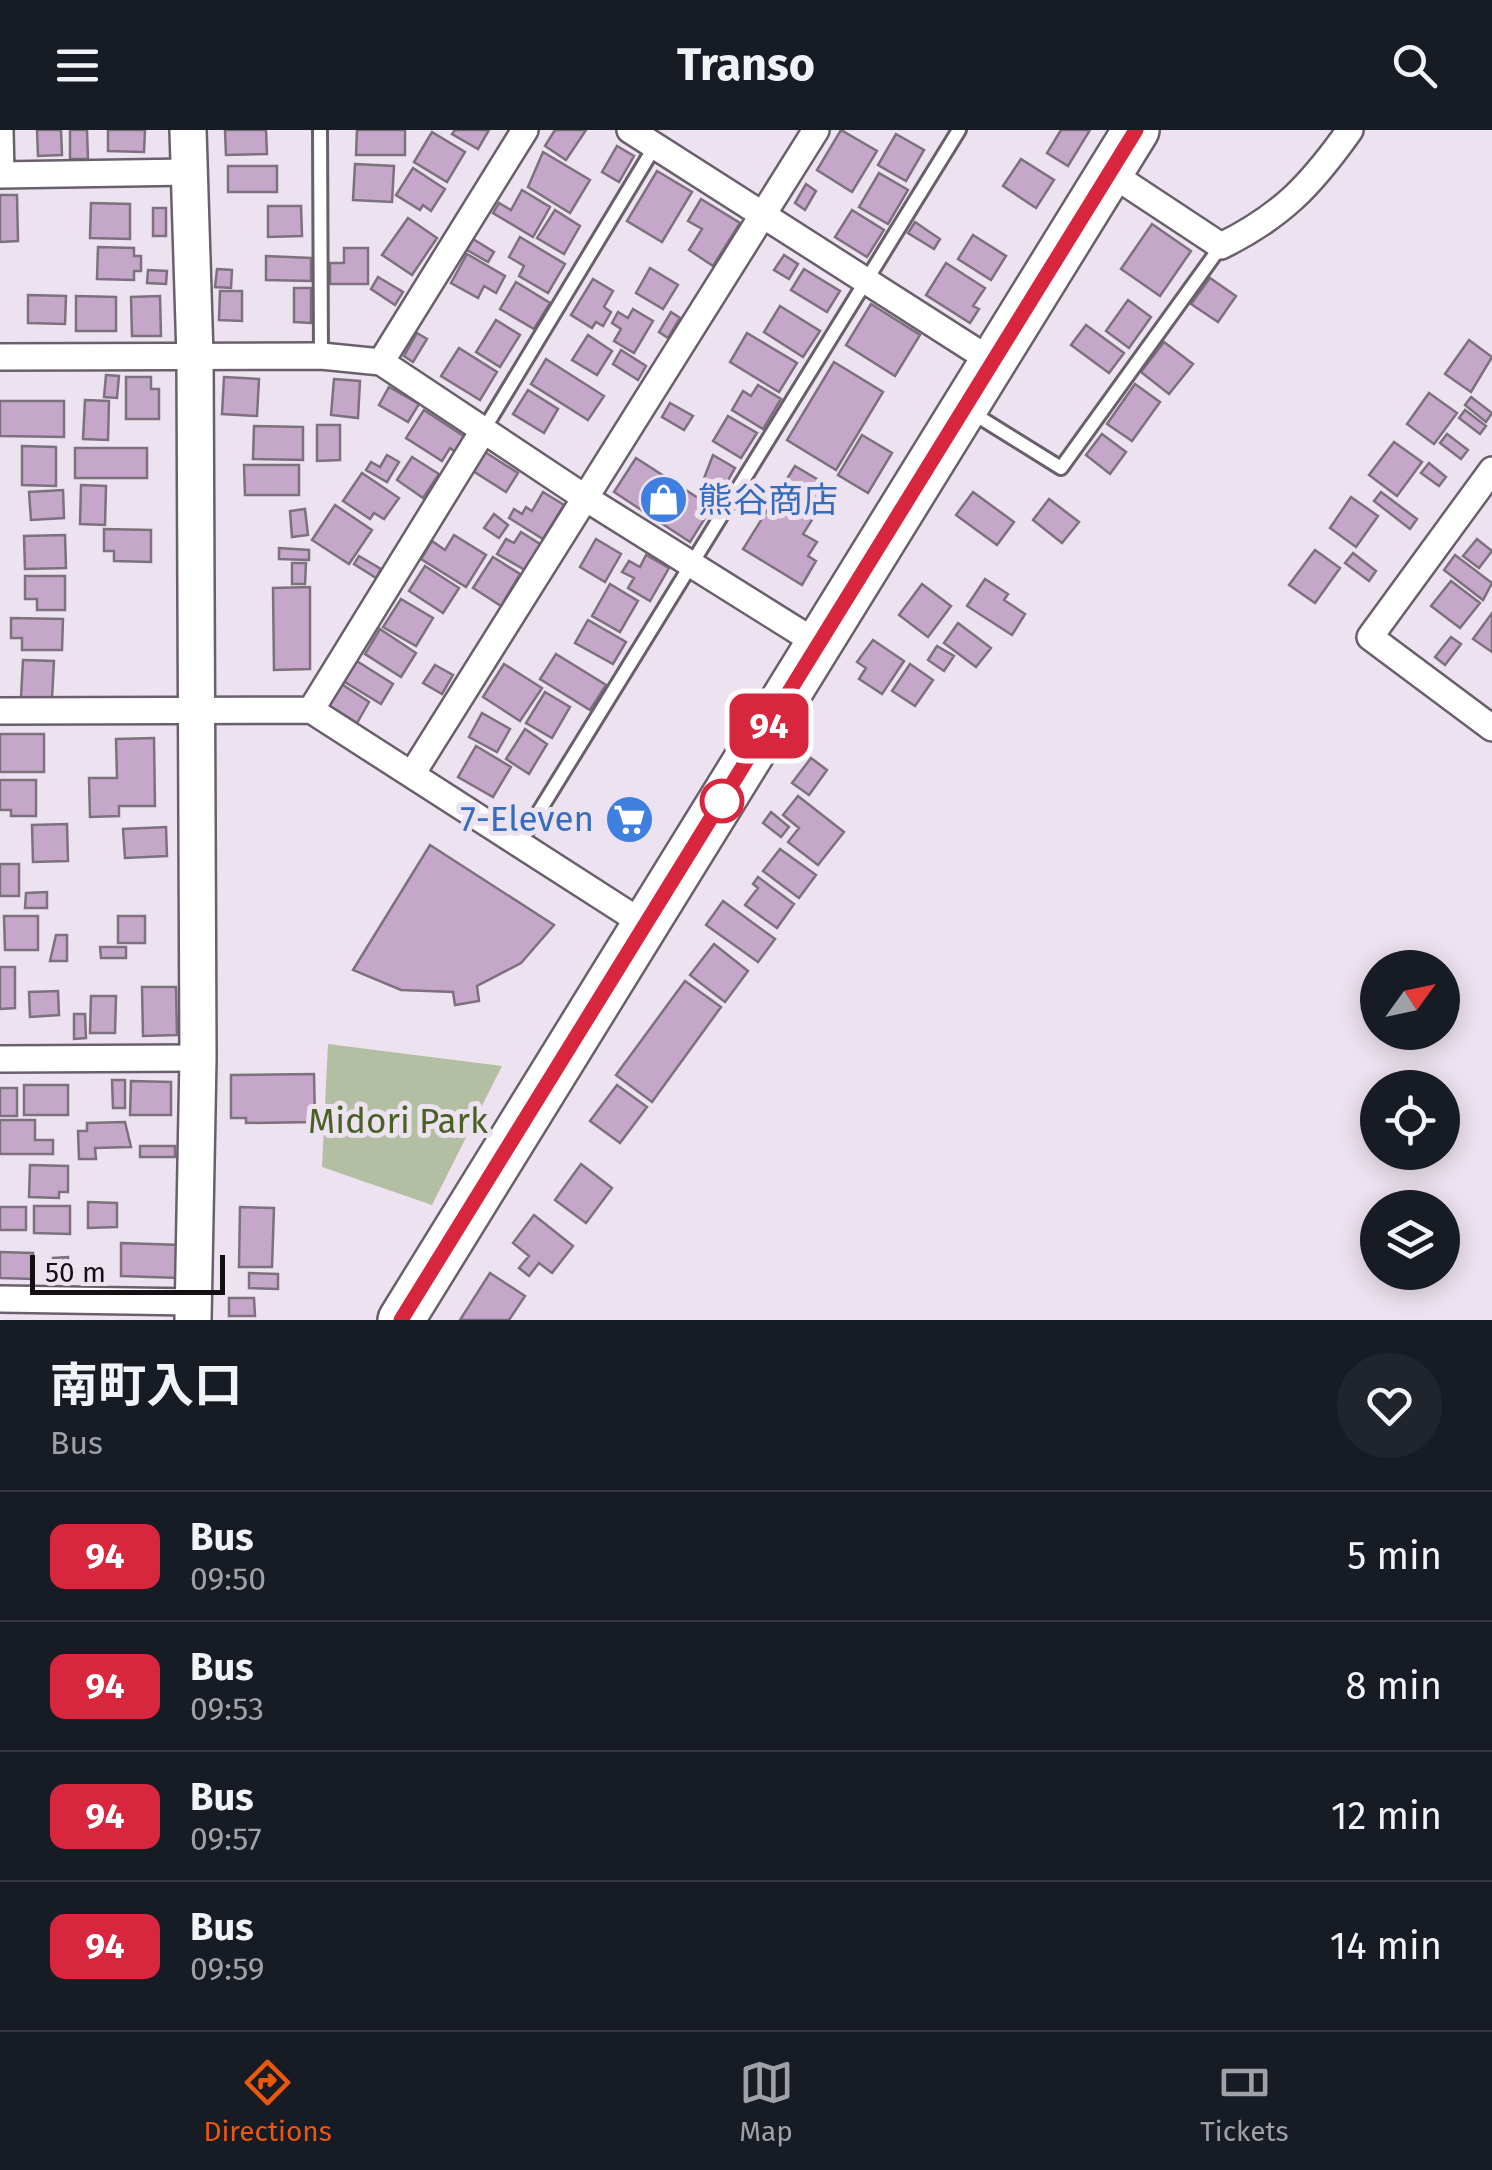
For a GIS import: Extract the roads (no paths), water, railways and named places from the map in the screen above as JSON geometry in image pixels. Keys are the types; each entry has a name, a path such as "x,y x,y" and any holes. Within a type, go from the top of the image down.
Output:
{"highway":[{"path":"401,1320 1136,130"}],"street":[{"path":"0,130 0,175 189,172"},
{"path":"0,1299 193,1311 198,1058 193,709 195,357 188,130"},
{"path":"381,362 525,130"},
{"path":"630,130 993,362"},
{"path":"412,774 816,130"},
{"path":"1110,172 1221,246 1264,225 1312,184 1350,130"},
{"path":"0,357 321,356 381,362 587,499 820,645"},
{"path":"311,710 483,430"},
{"path":"1492,470 1370,638 1492,728"},
{"path":"0,712 311,710 644,924"},
{"path":"0,1060 198,1058"}],"lane":[{"path":"320,130 321,356"},
{"path":"519,844 959,130"},
{"path":"483,430 655,146"},
{"path":"964,408 1061,468 1221,246"}],"place":[{"name":"熊谷商店","path":"663,500"},
{"name":"7-Eleven","path":"629,819"}],"park label":[{"name":"Midori Park","path":"398,1121"}]}
